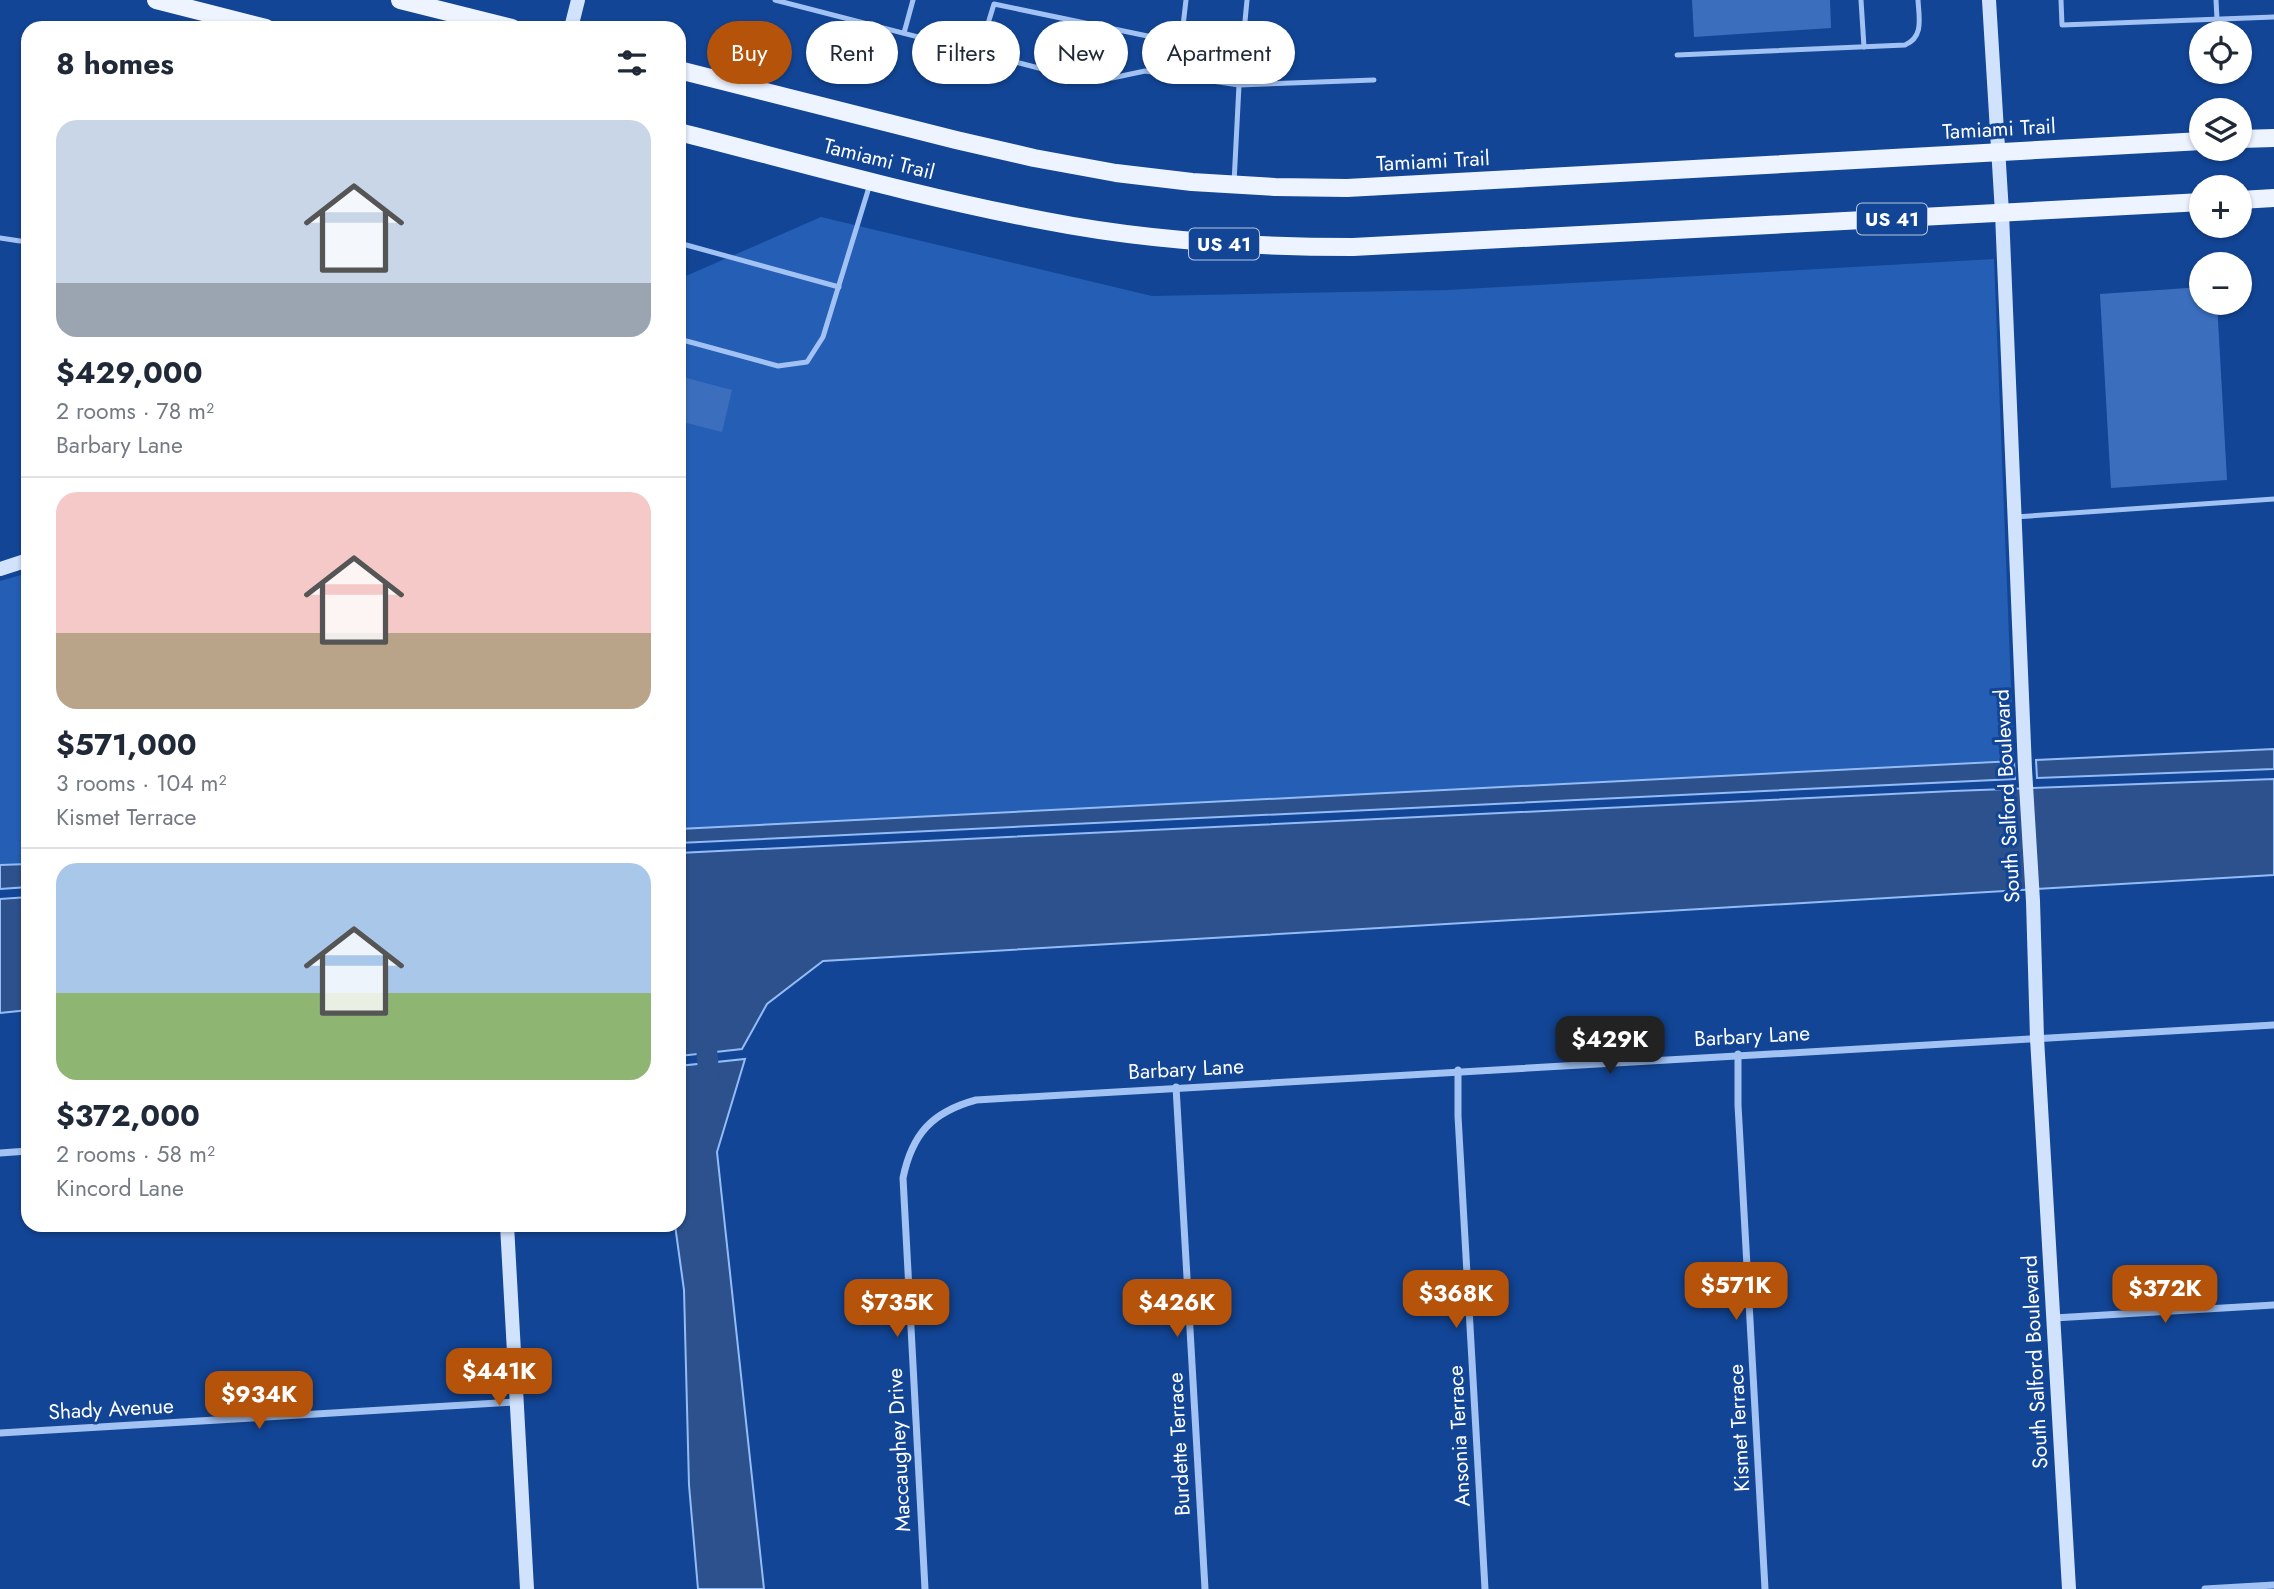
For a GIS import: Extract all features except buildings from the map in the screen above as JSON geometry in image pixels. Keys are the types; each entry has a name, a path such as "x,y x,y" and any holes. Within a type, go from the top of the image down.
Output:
{"main road":[{"path":"156,0 238,21"},
{"path":"400,0 484,21"},
{"name":"Tamiami Trail","path":"686,72 1034,158 1116,173 1234,185 1347,188 2189,142"},
{"name":"Tamiami Trail","path":"686,134 1047,222 1193,242 1271,247 1380,246 2189,203"},
{"path":"2252,139 2274,138"},
{"path":"2252,199 2274,198"}],"street":[{"path":"573,21 578,0"},
{"name":"South Salford Boulevard","path":"1989,0 2002,213 2025,769 2034,901 2037,1038 2069,1589"},
{"path":"0,569 21,562"},
{"name":"Barbary Lane","path":"942,1113 958,1104 976,1100 1458,1070 2274,1025"},
{"name":"Kismet Terrace","path":"1738,1054 1765,1589"},
{"name":"Ansonia Terrace","path":"1458,1070 1459,1130 1485,1589"},
{"name":"Burdette Terrace","path":"1176,1087 1205,1589"},
{"name":"Maccaughey Drive","path":"925,1589 903,1178 907,1158 915,1142 925,1127 942,1113"},
{"path":"0,1153 21,1152"},
{"path":"507,1232 527,1589"},
{"path":"2054,1318 2274,1305"},
{"name":"Shady Avenue","path":"0,1433 517,1402"},
{"path":"2205,1589 2274,1585"}],"lane":[{"path":"775,0 912,35"},
{"path":"904,33 913,0"},
{"path":"989,21 994,4 1181,43 1186,0"},
{"path":"1234,185 1247,0"},
{"path":"1861,0 1864,47"},
{"path":"1677,55 1905,45 1914,41 1919,26 1918,0"},
{"path":"2061,0 2062,25 2274,17"},
{"path":"2216,0 2217,19"},
{"path":"1020,63 1085,80 1145,71 1239,85 1374,80"},
{"path":"686,341 778,366 807,362 823,337 871,181"},
{"path":"0,238 20,241"},
{"path":"686,245 839,286"},
{"path":"2015,517 2274,499"}],"shaded area":[{"path":"821,217 1152,296 1448,290 1994,259 2014,761 686,829 686,276"},
{"path":"21,575 21,864 0,865 0,581"},
{"path":"2274,749 2274,769 2037,778 2036,760"},
{"path":"2014,761 2015,779 686,843 686,829"},
{"path":"2274,779 2274,875 823,961 767,1004 742,1049 686,1055 686,853 1953,791"},
{"path":"21,864 21,888 0,889 0,865"},
{"path":"21,898 21,1011 0,1013 0,899"},
{"path":"745,1059 717,1152 764,1589 698,1589 689,1485 684,1290 676,1232 686,1232 686,1065"}],"waterway":[{"path":"707,1053 710,1089"}]}
